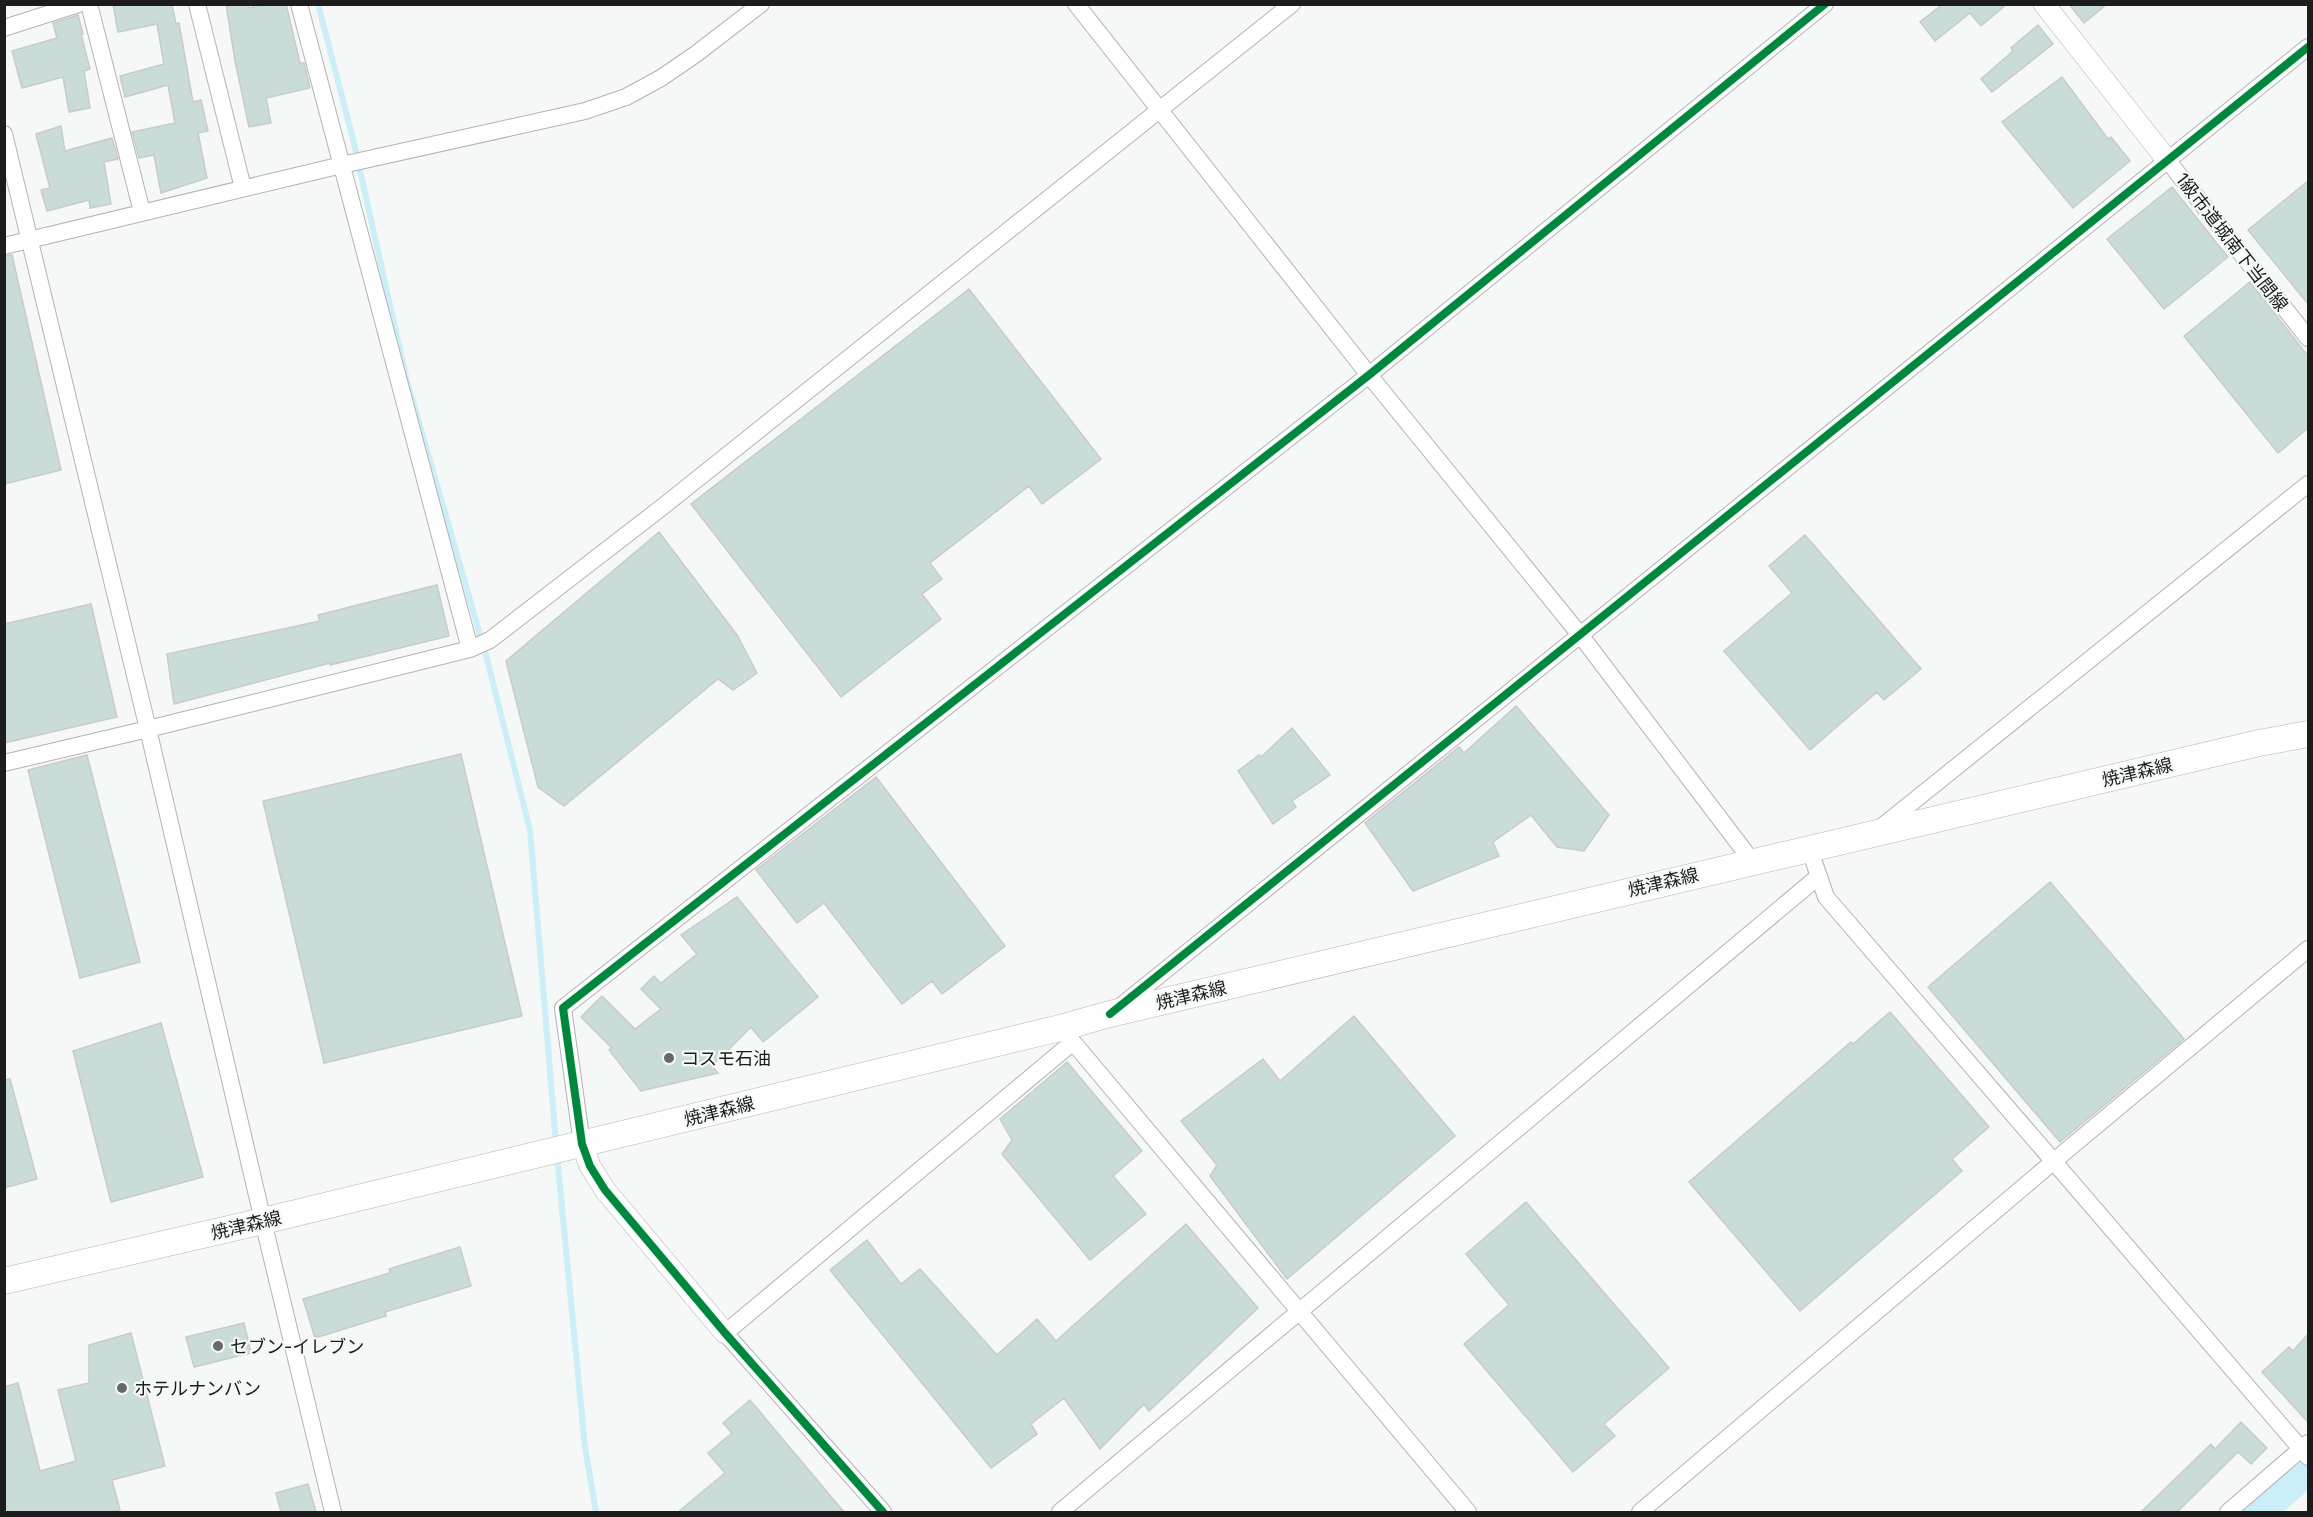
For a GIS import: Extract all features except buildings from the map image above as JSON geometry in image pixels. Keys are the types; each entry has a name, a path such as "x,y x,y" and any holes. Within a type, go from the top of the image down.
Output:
{"main road":[{"name":"焼津森線","path":"4,1281 582,1144 1067,1035 1110,1014 1752,861 2259,743 2308,734"}],"street":[{"path":"4,28 80,4"},
{"path":"89,4 142,212"},
{"path":"196,4 243,188"},
{"path":"299,4 470,649"},
{"path":"4,246 243,188 585,111 626,97 661,78 761,4"},
{"path":"1076,4 1369,375 1581,636 1752,861"},
{"path":"4,763 470,649 490,640 670,501 1292,4"},
{"path":"883,1512 725,1333 605,1190 590,1166 582,1144 563,1008 1369,375 1825,4"},
{"name":"1級市道城南下当間線","path":"2044,4 2308,338"},
{"path":"1110,1014 2308,47"},
{"path":"4,134 148,729 333,1512"},
{"path":"1875,833 2308,484"},
{"path":"1809,848 1826,897 2306,1450 2228,1512"},
{"path":"1060,1512 1819,876"},
{"path":"1640,1512 2308,948"},
{"path":"725,1333 1067,1035 1468,1512"}],"waterway":[{"path":"318,4 353,139 406,377 487,659 530,830 556,1143"},
{"path":"557,1156 585,1447 596,1512"},
{"path":"2254,1512 2308,1465"}],"cycle path":[{"path":"883,1512 725,1333 605,1190 590,1166 582,1144 563,1008 1369,375 1825,4"},
{"path":"1110,1014 2308,47"}],"place":[{"name":"コスモ石油","path":"669,1058"},
{"name":"セブン-イレブン","path":"218,1346"},
{"name":"ホテルナンバン","path":"122,1388"}]}
